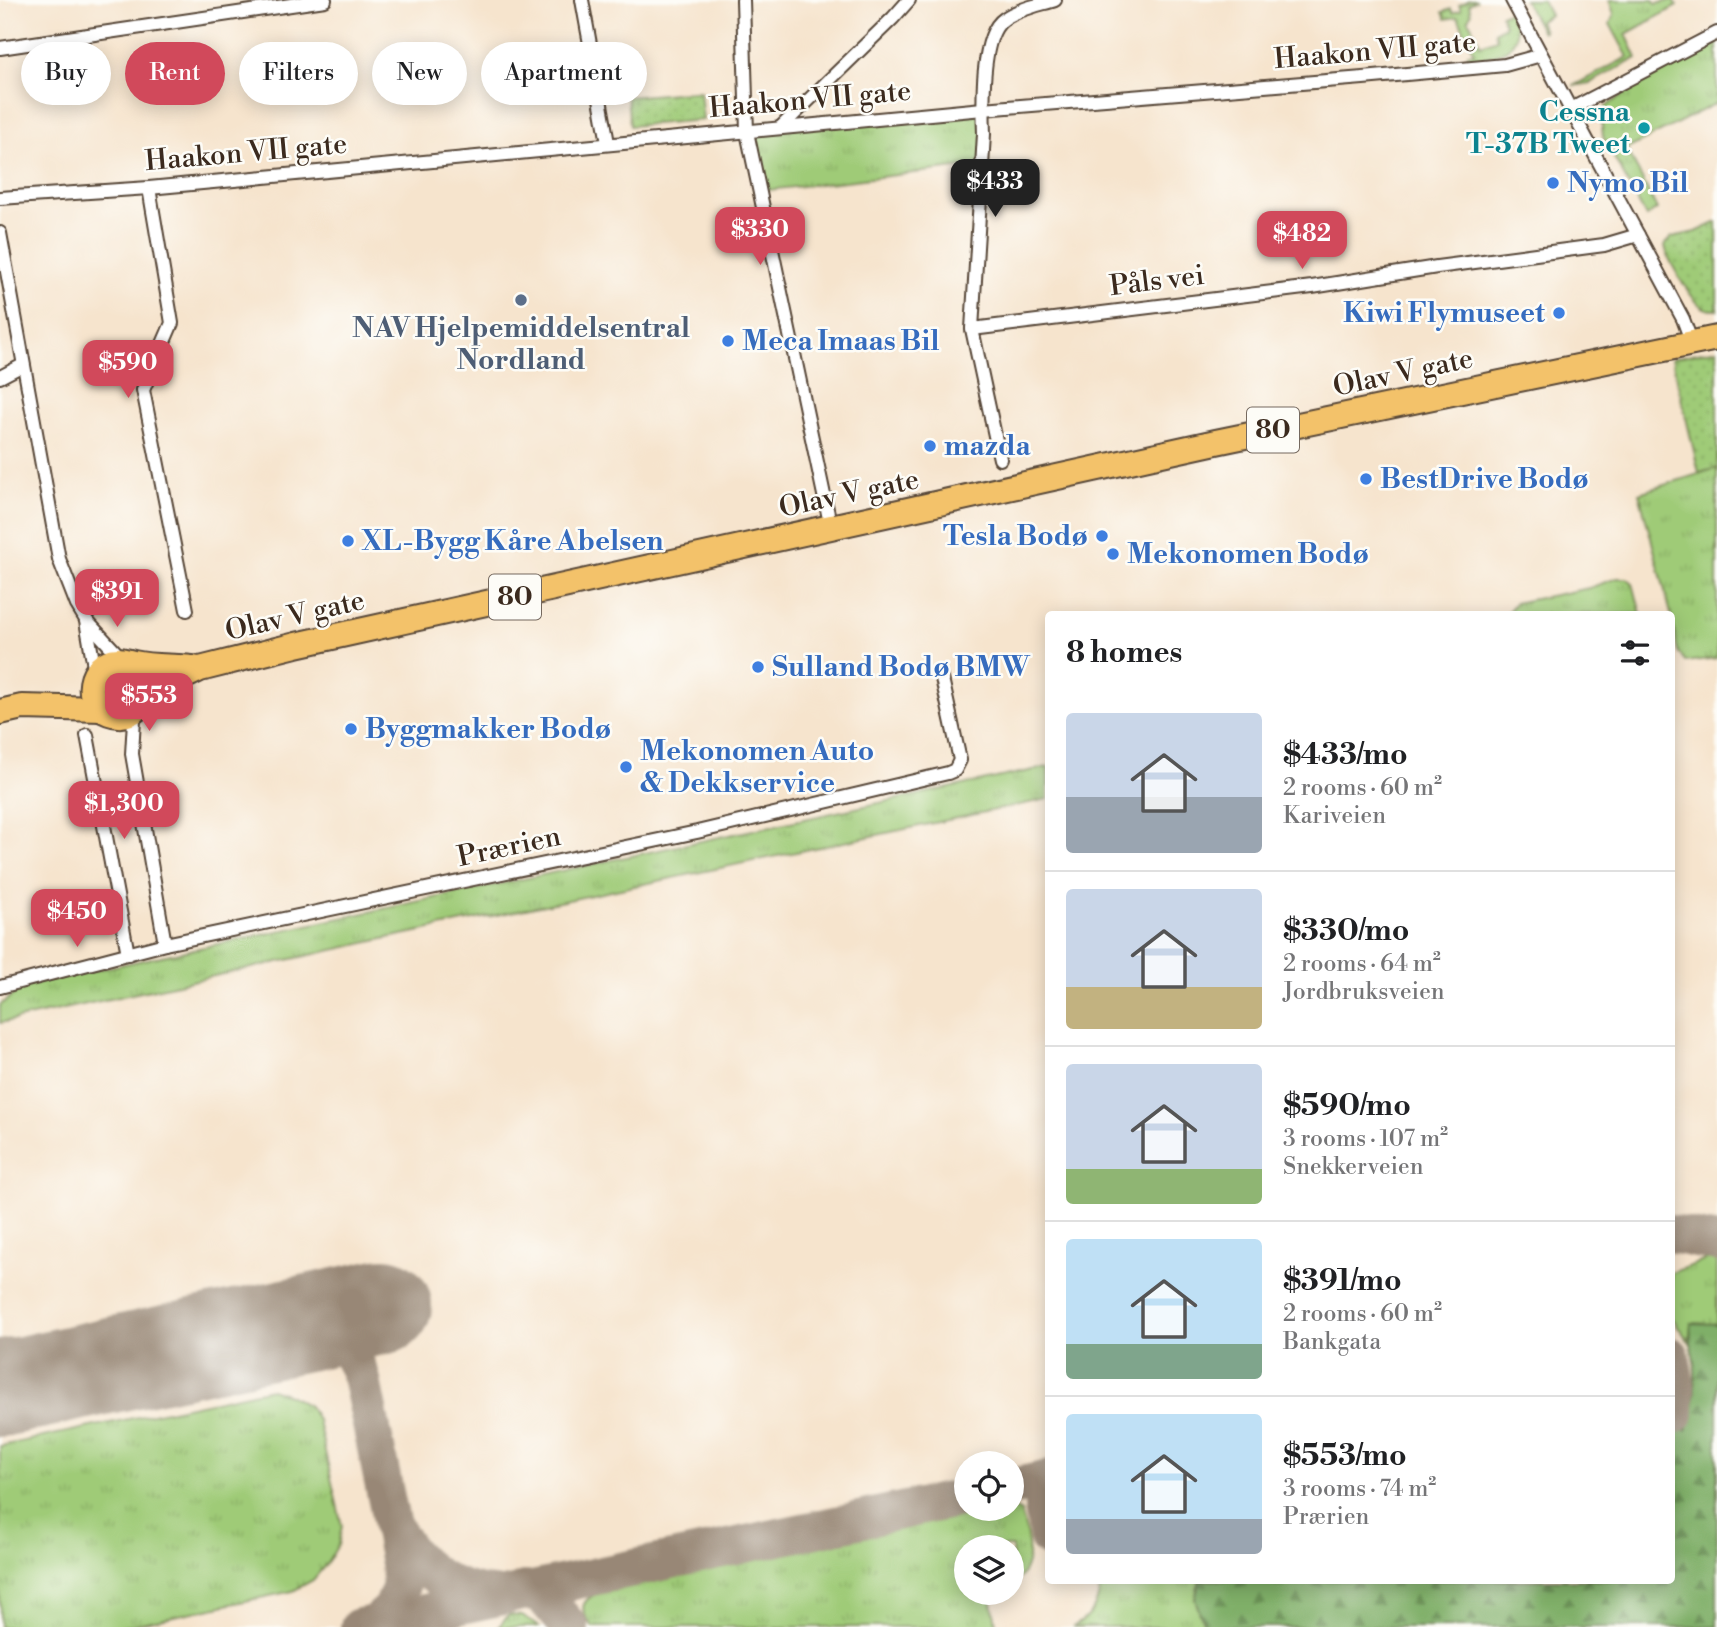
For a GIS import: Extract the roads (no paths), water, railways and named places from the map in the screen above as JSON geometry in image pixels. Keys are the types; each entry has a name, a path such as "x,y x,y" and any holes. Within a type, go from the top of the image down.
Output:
{"highway":[{"name":"Olav V gate","path":"141,702 166,684 200,669 296,645 1216,442 1717,338"},
{"name":"Olav V gate","path":"128,662 200,669"},
{"name":"80","path":"11,710 94,675 105,663 128,662"},
{"path":"128,662 145,677 141,702"},
{"path":"94,675 92,694 105,711"},
{"name":"80","path":"11,710 105,711 124,714 141,702"}],"street":[{"path":"0,48 326,0"},
{"path":"582,0 608,143"},
{"path":"743,0 747,132 831,528"},
{"path":"780,128 909,0"},
{"path":"999,459 972,329 989,43 995,28 1002,20 1055,0"},
{"path":"1513,0 1683,318 1692,343"},
{"path":"1571,109 1717,33"},
{"name":"Haakon VII gate","path":"0,198 149,188 608,143 1505,65 1541,55"},
{"path":"149,188 172,323 143,390 187,610"},
{"path":"0,233 59,559 77,605 86,620 128,662"},
{"name":"Påls vei","path":"972,329 1312,287 1604,245 1638,235"},
{"path":"0,377 23,365"},
{"path":"86,620 94,675"},
{"name":"Prærien","path":"164,944 684,835 948,773 955,770 960,760 941,674"},
{"path":"132,754 134,720 141,702"},
{"path":"0,987 164,944 132,754 121,727 105,711"},
{"path":"87,734 128,954"}],"place":[{"name":"Cessna T-37B Tweet","path":"1644,128"},
{"name":"Nymo Bil","path":"1553,183"},
{"name":"NAV Hjelpemiddelsentral Nordland","path":"521,300"},
{"name":"Kiwi Flymuseet","path":"1559,313"},
{"name":"Meca Imaas Bil","path":"728,341"},
{"name":"mazda","path":"930,446"},
{"name":"BestDrive Bodø","path":"1366,479"},
{"name":"Tesla Bodø","path":"1102,536"},
{"name":"XL-Bygg Kåre Abelsen","path":"348,541"},
{"name":"Mekonomen Bodø","path":"1113,554"},
{"name":"Sulland Bodø BMW","path":"758,667"},
{"name":"Byggmakker Bodø","path":"351,729"},
{"name":"Mekonomen Auto & Dekkservice","path":"626,767"}]}
